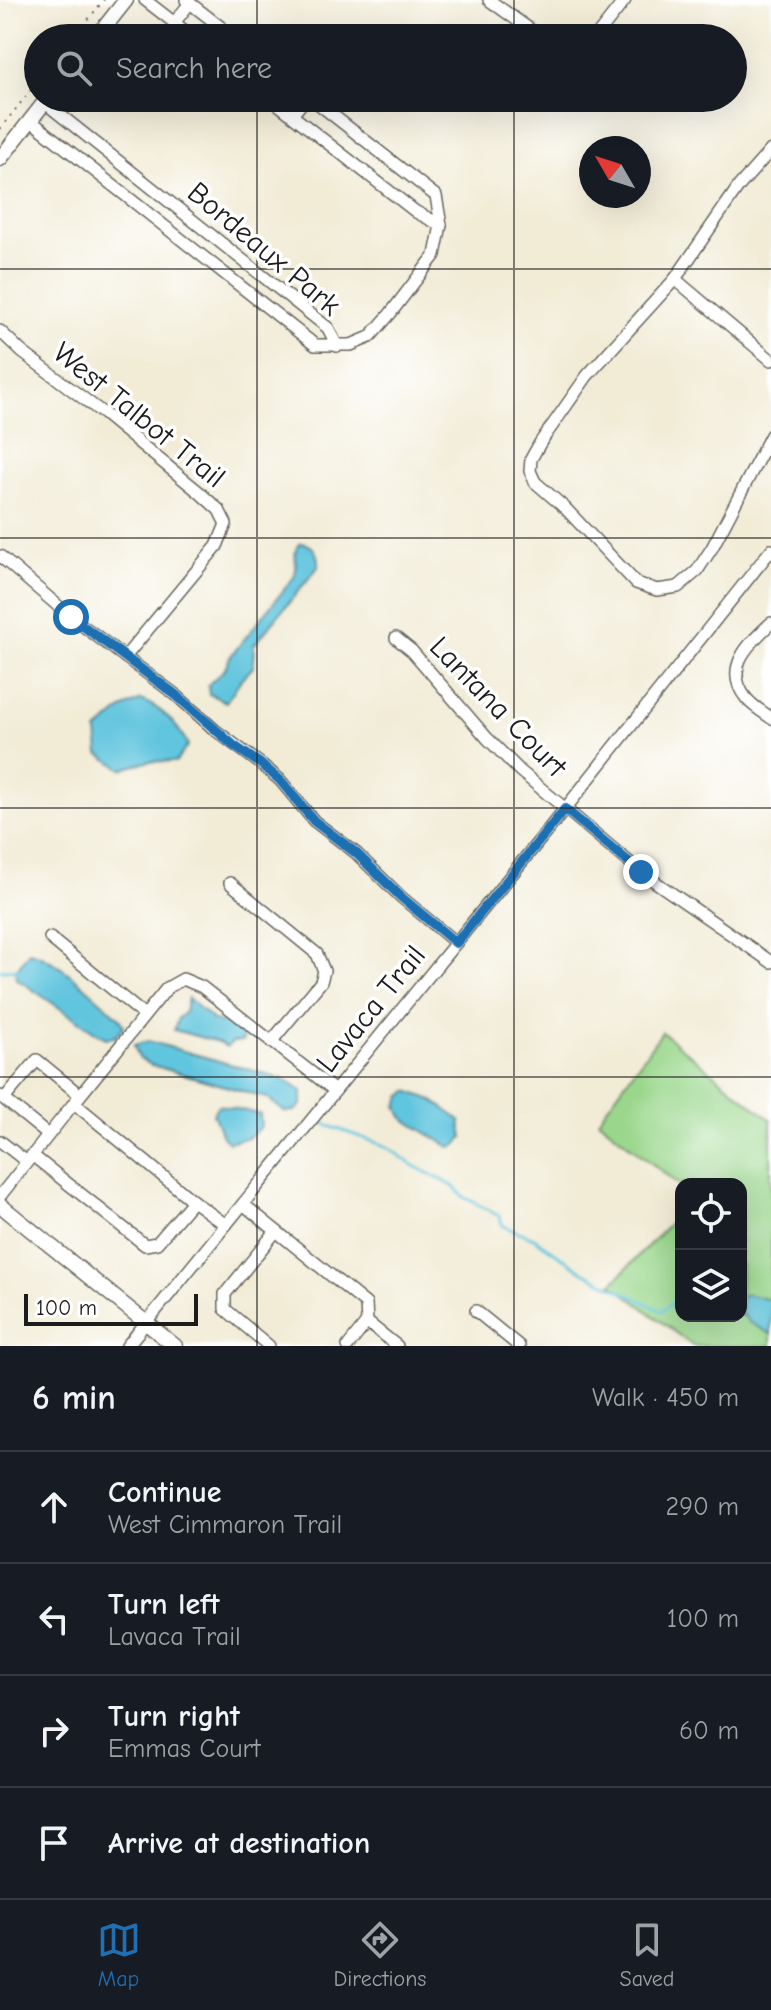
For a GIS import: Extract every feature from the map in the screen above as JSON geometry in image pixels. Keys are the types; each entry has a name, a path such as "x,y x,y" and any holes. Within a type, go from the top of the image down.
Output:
{"main road":[{"path":"107,24 126,0"},
{"path":"0,159 36,112"},
{"path":"0,1205 175,1346"}],"street":[{"path":"145,0 174,23 188,2 217,24"},
{"path":"489,0 522,24"},
{"path":"606,24 625,0"},
{"name":"Bordeaux Park","path":"30,120 315,345 337,346 328,328 60,112"},
{"path":"288,112 416,212 441,225"},
{"path":"292,115 295,112"},
{"path":"326,112 436,196 441,225 435,255 390,314 370,337 351,345 337,346"},
{"path":"74,155 88,137"},
{"path":"771,150 739,186 675,279 587,376 540,443 531,459 530,471 535,482 565,508 636,583 657,590 678,587 697,571 712,548 771,435"},
{"path":"189,245 203,228"},
{"path":"675,279 771,360"},
{"name":"West Talbot Trail","path":"0,331 22,352 199,492 219,510 226,524 217,546 125,657"},
{"name":"Lavaca Trail","path":"127,1346 565,809 771,550"},
{"path":"0,556 71,617 176,695 233,745 280,780 314,821 356,853 401,897 456,943"},
{"path":"771,623 742,652 736,676 746,698 771,718"},
{"name":"Lantana Court","path":"396,638 412,651 498,749 565,809 674,896 771,962"},
{"path":"230,883 317,954 324,971 321,982 271,1042"},
{"path":"50,938 144,1015"},
{"path":"0,1196 144,1015 167,988 183,979 202,987 335,1091"},
{"path":"48,1135 2,1098 37,1060 193,1201 226,1225"},
{"path":"0,1141 30,1159 145,1245 157,1243 193,1201"},
{"path":"243,1204 366,1304 367,1322 348,1346"},
{"path":"269,1346 225,1309 225,1294 276,1231"},
{"path":"476,1311 519,1346"},
{"path":"367,1322 397,1346"}],"path":[{"path":"84,24 104,0"},
{"path":"0,129 24,99"}],"green space":[{"path":"662,1032 771,1120 771,1346 693,1346 612,1284 675,1217 675,1322 747,1322 747,1178 675,1178 675,1182 598,1120"}],"water":[{"path":"300,543 315,550 318,567 254,645 253,667 226,702 209,694 208,685 225,669 230,657 294,577 296,551"},
{"path":"141,700 169,718 188,745 176,762 150,761 122,769 99,754 97,731 122,709"},
{"path":"29,952 65,970 119,1017 124,1026 115,1037 106,1038 98,1034 17,979 15,972"},
{"path":"188,998 214,1021 226,1024 242,1035 243,1041 226,1047 174,1030 178,1018 185,1012"},
{"path":"148,1041 283,1079 302,1091 302,1104 295,1111 285,1112 267,1098 151,1065 139,1058 134,1045"},
{"path":"408,1091 432,1100 460,1120 463,1137 457,1145 450,1147 402,1117 397,1106"},
{"path":"218,1105 260,1114 261,1127 249,1137 229,1142 222,1136 213,1113"},
{"path":"747,1294 771,1300 771,1334 747,1320"}],"waterway":[{"path":"0,970 20,969"},
{"path":"319,1120 386,1146 499,1216 503,1226 534,1238 583,1272 662,1311 675,1301"}],"route":[{"path":"71,617 176,695 233,745 280,780 314,821 356,853 401,897 456,943 565,809 641,872"}]}
